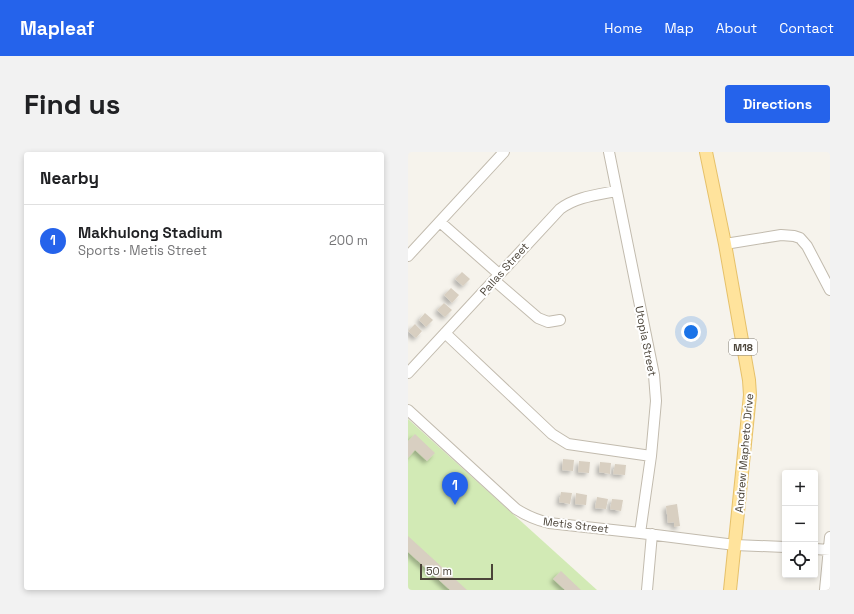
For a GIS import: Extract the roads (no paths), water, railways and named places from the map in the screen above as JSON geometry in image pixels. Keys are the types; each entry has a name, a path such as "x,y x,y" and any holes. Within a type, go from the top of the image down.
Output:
{"main road":[{"name":"Andrew Mapheto Drive","path":"706,152 725,244 749,380 750,395 730,590"}],"street":[{"path":"408,256 504,152"},
{"name":"Utopia Street","path":"608,152 655,384 656,401 651,456 640,533"},
{"name":"Pallas Street","path":"408,373 548,221 566,204 579,198 616,191"},
{"path":"440,222 538,318 548,322 560,320"},
{"path":"725,244 781,235 800,238 807,246 830,290"},
{"path":"445,333 561,441 568,444 651,456"},
{"name":"Metis Street","path":"408,410 516,509 526,516 549,523 735,545 782,547"},
{"path":"647,590 652,534"},
{"path":"825,590 830,537"},
{"path":"818,549 829,550"}],"place":[{"name":"Makhulong Stadium","path":"455,505"}]}
